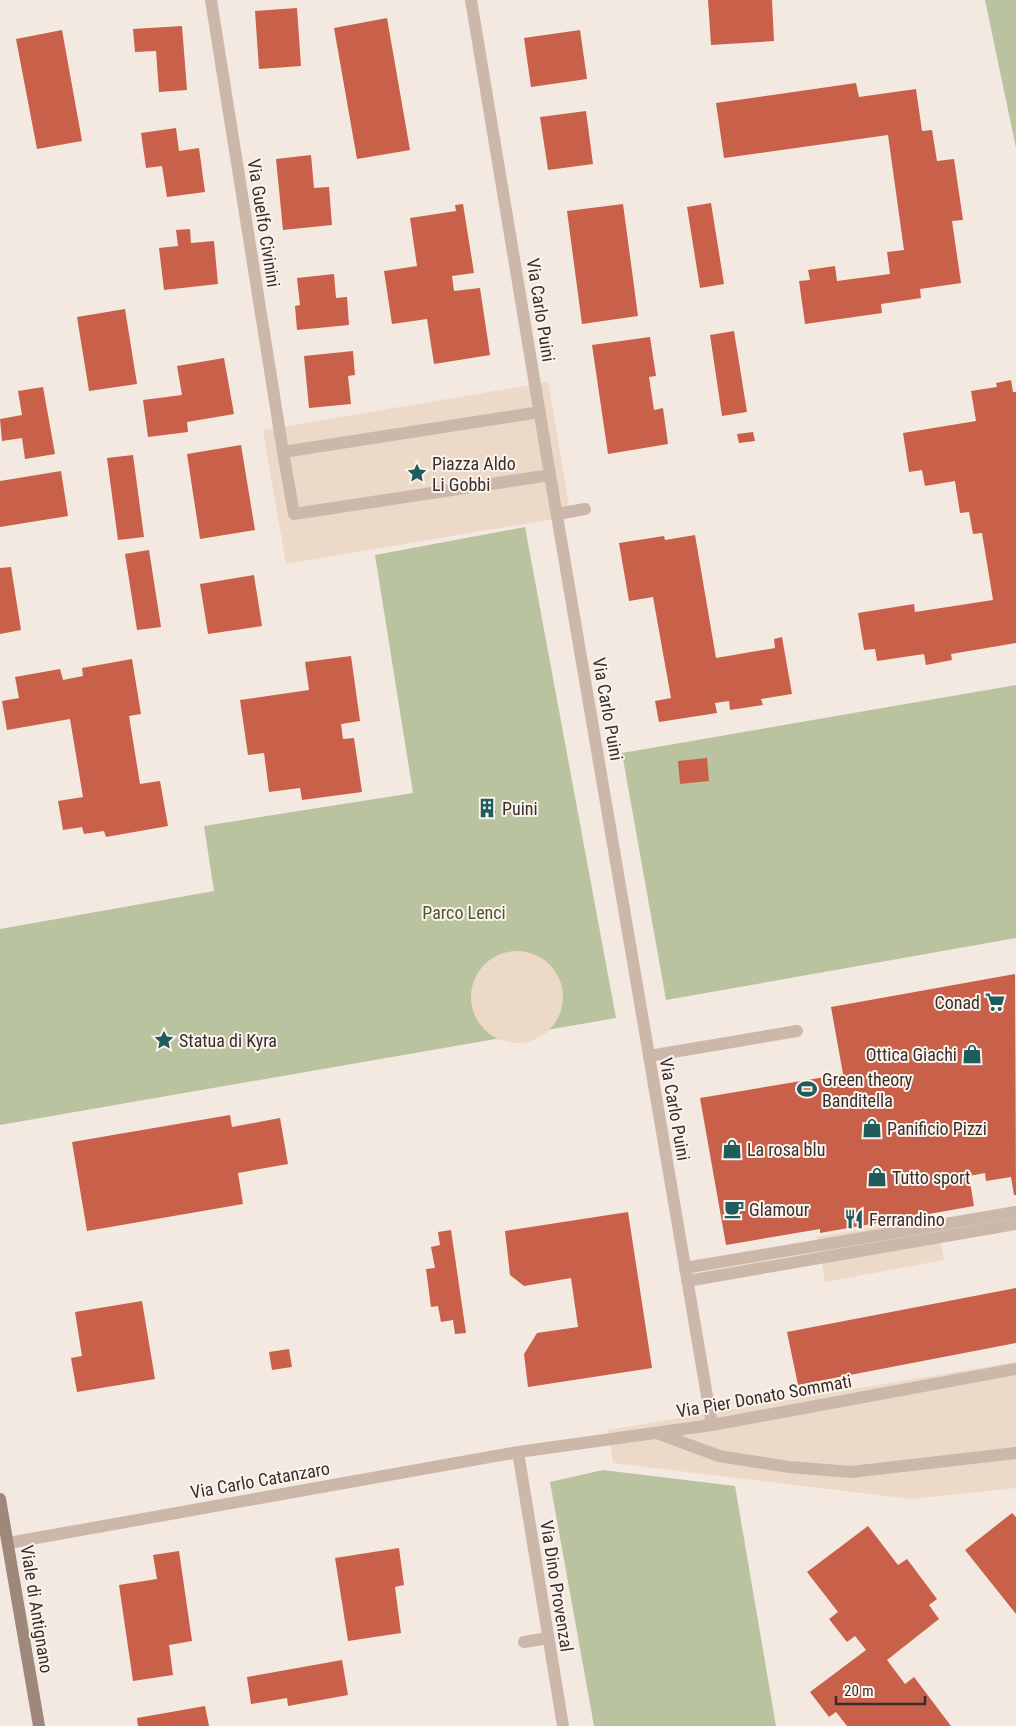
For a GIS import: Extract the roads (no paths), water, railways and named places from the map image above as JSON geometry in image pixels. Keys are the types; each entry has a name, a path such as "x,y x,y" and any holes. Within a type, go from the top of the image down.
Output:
{"main road":[{"name":"Viale di Antignano","path":"0,1499 39,1726"}],"street":[{"name":"Via Guelfo Civinini","path":"211,0 283,452"},
{"name":"Via Carlo Puini","path":"472,0 550,475 712,1425"},
{"path":"540,412 283,452 294,514 550,475"},
{"path":"557,514 585,508"},
{"path":"648,1056 797,1031"},
{"path":"685,1268 1016,1212"},
{"path":"687,1281 1016,1224"},
{"name":"Via Pier Donato Sommati","path":"518,1452 712,1425 1016,1369"},
{"path":"655,1432 719,1456 788,1467 851,1472 1016,1453"},
{"name":"Via Carlo Catanzaro","path":"8,1542 518,1452"},
{"name":"Via Dino Provenzal","path":"518,1452 563,1726"},
{"path":"524,1642 548,1638"}],"place":[{"name":"Piazza Aldo Li Gobbi","path":"417,473"},
{"name":"Puini","path":"487,808"},
{"name":"Conad","path":"995,1002"},
{"name":"Statua di Kyra","path":"164,1040"},
{"name":"Ottica Giachi","path":"972,1054"},
{"name":"Green theory Banditella","path":"807,1089"},
{"name":"Panificio Pizzi","path":"872,1128"},
{"name":"La rosa blu","path":"732,1149"},
{"name":"Tutto sport","path":"877,1177"},
{"name":"Glamour","path":"734,1209"},
{"name":"Ferrandino","path":"854,1219"}],"park label":[{"name":"Parco Lenci","path":"464,912"}]}
